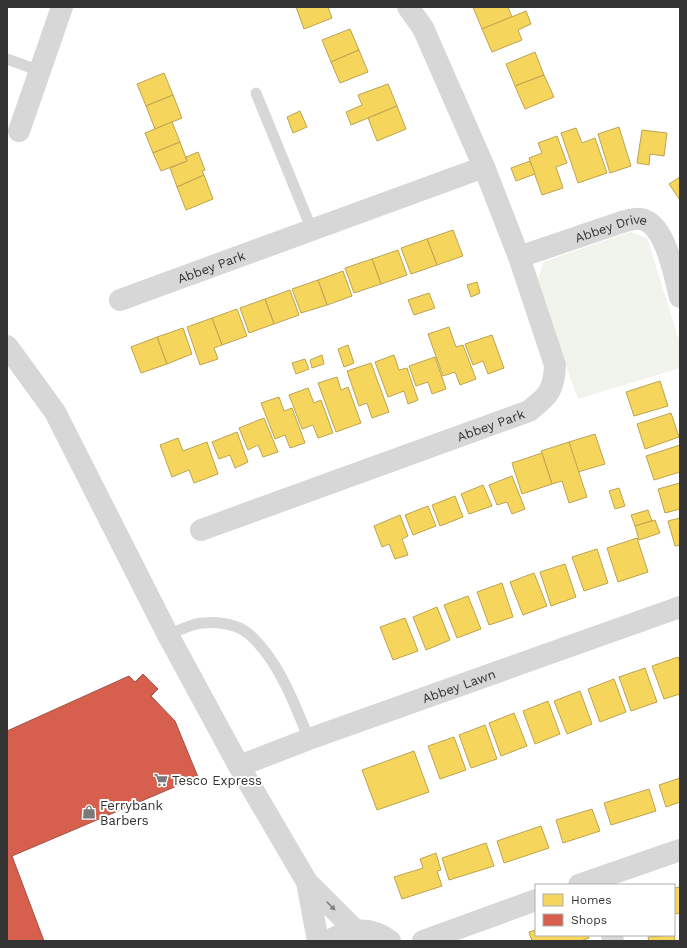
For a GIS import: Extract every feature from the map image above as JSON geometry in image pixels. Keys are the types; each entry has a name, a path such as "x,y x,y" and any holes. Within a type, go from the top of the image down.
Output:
{"street":[{"path":"19,131 62,7"},
{"name":"Abbey Park","path":"201,530 529,411 545,399 554,382 555,366 519,257 484,167 423,28 408,7"},
{"name":"Abbey Park","path":"120,300 484,167"},
{"name":"Abbey Drive","path":"519,257 625,220 640,219 654,225 663,241 680,297"},
{"path":"7,346 55,412 168,635 239,766 307,882 355,930"},
{"name":"Abbey Lawn","path":"239,766 309,739 680,607"},
{"path":"585,884 603,881 680,850"},
{"path":"307,882 318,941"},
{"path":"423,941 535,900"},
{"path":"329,941 341,934 355,930 370,931 384,936 390,941"}],"lane":[{"path":"7,59 40,71"},
{"path":"256,93 312,230"},
{"path":"168,635 201,623 222,622 248,633 267,654 288,690 309,739"}],"shaded area":[{"path":"630,232 647,238 680,343 680,368 578,399 537,285 543,262"}],"building: Homes":[{"path":"296,7 328,7 332,18 304,29"},
{"path":"473,7 508,7 512,17 482,29"},
{"path":"526,11 531,24 518,30 522,40 492,52 482,29"},
{"path":"350,29 359,50 331,62 322,40"},
{"path":"359,50 368,72 340,83 331,62"},
{"path":"535,52 544,75 515,86 506,64"},
{"path":"164,73 173,95 146,106 137,84"},
{"path":"544,75 554,97 525,109 515,86"},
{"path":"388,84 397,106 351,125 346,112 362,105 358,95"},
{"path":"173,95 182,118 155,129 146,106"},
{"path":"397,106 406,129 377,141 368,118"},
{"path":"300,111 307,127 293,133 287,117"},
{"path":"172,122 180,142 153,153 145,133"},
{"path":"619,127 631,166 610,173 598,134"},
{"path":"576,128 582,143 595,138 607,173 578,183 561,133"},
{"path":"642,130 667,133 664,156 650,154 649,165 637,163"},
{"path":"557,136 567,163 556,167 563,188 542,195 529,158 542,153 538,143"},
{"path":"180,142 187,161 161,171 153,153"},
{"path":"198,152 205,170 202,171 204,175 177,187 170,168 187,161 186,157"},
{"path":"530,161 535,174 516,181 511,168"},
{"path":"204,175 213,199 186,210 177,187"},
{"path":"680,177 680,200 669,184"},
{"path":"453,230 463,256 437,265 427,239"},
{"path":"427,239 437,265 411,274 401,248"},
{"path":"398,250 407,275 381,284 372,259"},
{"path":"372,259 381,284 354,293 345,268"},
{"path":"343,271 352,296 327,305 318,280"},
{"path":"318,280 327,305 301,313 292,289"},
{"path":"477,282 480,293 471,297 467,285"},
{"path":"290,290 299,315 274,324 265,299"},
{"path":"429,293 435,308 414,315 408,300"},
{"path":"265,299 274,324 249,333 240,308"},
{"path":"237,309 247,336 222,345 212,318"},
{"path":"212,318 222,345 214,348 218,359 200,365 187,327"},
{"path":"449,327 456,347 463,345 476,379 460,385 455,372 443,376 428,334"},
{"path":"183,328 192,354 167,364 157,337"},
{"path":"492,335 504,368 488,374 483,361 473,365 465,344"},
{"path":"157,337 167,364 141,373 131,347"},
{"path":"348,345 354,363 344,367 338,349"},
{"path":"322,355 324,364 312,368 310,360"},
{"path":"394,355 399,370 407,368 418,400 408,404 404,391 388,397 375,362"},
{"path":"435,357 446,389 432,394 428,382 416,386 409,366"},
{"path":"305,359 309,369 296,374 292,363"},
{"path":"371,363 389,412 372,418 367,403 359,406 347,371"},
{"path":"337,377 341,390 348,387 361,423 336,432 318,383"},
{"path":"660,381 668,406 634,416 626,392"},
{"path":"308,388 314,403 321,400 333,433 318,438 313,425 302,429 289,395"},
{"path":"279,397 284,411 292,408 305,443 290,448 285,435 275,439 261,403"},
{"path":"671,413 679,437 645,449 637,424"},
{"path":"264,418 278,452 263,457 258,445 248,450 239,428"},
{"path":"237,432 248,462 235,468 230,455 219,459 212,442"},
{"path":"595,434 605,464 578,472 569,442"},
{"path":"178,438 183,451 207,442 218,474 194,483 189,470 172,477 160,445"},
{"path":"569,442 587,497 569,503 562,481 552,484 541,451"},
{"path":"680,445 680,472 654,480 646,456"},
{"path":"542,453 552,484 522,494 512,463"},
{"path":"512,476 525,509 512,514 507,502 497,505 489,485"},
{"path":"680,483 680,509 665,513 658,489"},
{"path":"483,485 492,506 469,514 461,494"},
{"path":"619,488 625,506 615,509 609,491"},
{"path":"455,496 463,517 440,526 432,505"},
{"path":"428,506 436,526 413,535 405,515"},
{"path":"648,510 652,521 635,526 631,515"},
{"path":"400,515 408,536 402,539 408,555 395,559 389,544 382,547 374,526"},
{"path":"680,518 680,545 675,546 668,521"},
{"path":"655,520 660,533 639,540 635,526"},
{"path":"637,538 648,572 618,582 607,548"},
{"path":"597,549 608,583 584,591 572,557"},
{"path":"565,564 576,597 551,606 540,572"},
{"path":"534,573 547,606 523,615 510,582"},
{"path":"502,583 513,617 489,625 477,592"},
{"path":"468,596 481,629 457,638 444,605"},
{"path":"437,607 450,640 426,650 413,617"},
{"path":"405,618 418,651 393,660 380,627"},
{"path":"678,657 680,662 680,694 664,699 652,666"},
{"path":"645,668 657,702 631,711 619,677"},
{"path":"614,679 626,712 600,722 588,689"},
{"path":"580,691 592,724 567,734 554,701"},
{"path":"548,701 560,734 535,744 523,711"},
{"path":"514,713 527,746 501,756 489,723"},
{"path":"485,725 497,759 471,768 459,735"},
{"path":"454,737 466,770 440,779 428,746"},
{"path":"414,751 429,792 377,810 362,770"},
{"path":"680,778 680,802 666,807 659,785"},
{"path":"649,789 656,811 611,825 604,803"},
{"path":"592,809 600,831 563,843 556,820"},
{"path":"541,826 549,848 504,863 497,841"},
{"path":"486,843 494,866 449,880 442,858"},
{"path":"436,853 441,870 437,871 442,886 402,899 394,877 423,868 420,859"},
{"path":"680,887 680,913 675,914 675,888"},
{"path":"535,930 535,936 588,936 589,938 581,941 532,941 529,932"},
{"path":"674,936 675,941 649,941 648,937"}],"building: Shops":[{"path":"143,674 158,689 151,696 175,721 198,777 12,856 44,941 7,941 7,731 129,676 135,682"}],"place":[{"name":"Tesco Express","path":"161,780"},
{"name":"Ferrybank Barbers","path":"89,812"}]}
